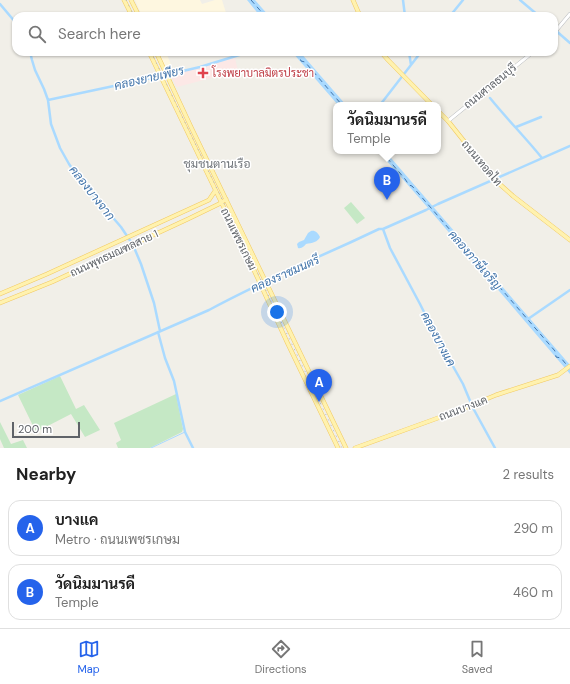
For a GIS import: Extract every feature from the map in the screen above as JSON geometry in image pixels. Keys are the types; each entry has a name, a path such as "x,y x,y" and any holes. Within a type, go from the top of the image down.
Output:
{"main road":[{"path":"124,0 130,12"},
{"path":"131,0 137,12"},
{"path":"353,0 358,12"},
{"name":"ถนนเพชรเกษม","path":"151,56 338,448"},
{"name":"ถนนเพชรเกษม","path":"158,56 346,448"},
{"path":"384,56 429,102"},
{"name":"ถนนเทอดไท","path":"441,114 493,179 512,196 570,240"},
{"path":"186,129 192,129"},
{"path":"188,134 192,129"},
{"path":"209,200 215,191"},
{"path":"209,200 215,199 215,206"},
{"name":"ถนนพุทธมณฑลสาย 1","path":"0,303 52,282 215,206 226,199"},
{"name":"ถนนพุทธมณฑลสาย 1","path":"0,294 209,200"},
{"name":"ถนนบางแค","path":"355,448 496,395 558,375 570,366"}],"street":[{"path":"558,29 570,14"},
{"name":"ถนนศาลธนบุรี","path":"448,121 528,56"}],"shaded area":[{"path":"135,0 200,0 202,4 215,0 222,0 226,12 140,12"},
{"path":"159,56 168,56 174,72 167,73"},
{"name":"โรงพยาบาลมิตรประชา","path":"235,58 238,71 177,87 170,75"}],"green space":[{"path":"351,202 365,218 357,224 344,208"},
{"path":"60,376 76,409 84,405 100,430 85,437 71,414 36,432 18,395"},
{"path":"176,394 183,429 182,432 150,448 118,448 116,443 121,440 114,423"},
{"path":"0,422 11,444 23,440 27,448 4,448 0,439"}],"water":[{"path":"247,0 255,0 266,12 257,12"},
{"path":"295,56 303,56 343,102 335,102"},
{"name":"คลองภาษีเจริญ","path":"381,154 388,154 570,365 570,374"},
{"path":"311,231 317,233 320,237 319,239 306,244 302,248 298,248 297,244 304,240"}],"waterway":[{"path":"403,0 404,12"},
{"path":"453,12 463,0"},
{"path":"520,0 534,12"},
{"name":"คลองบางจาก","path":"0,4 12,18"},
{"path":"558,32 570,43"},
{"name":"คลองบางจาก","path":"31,56 35,70 48,100 51,124 60,148 78,177 121,227 133,245 154,303 160,331"},
{"name":"คลองยายเพียร","path":"48,100 200,67 236,56"},
{"path":"410,56 411,65"},
{"path":"382,102 418,56"},
{"path":"490,98 542,158"},
{"path":"516,127 541,117"},
{"name":"คลองราชมนตรี","path":"0,401 209,310 272,278 379,229 383,229 570,146"},
{"name":"คลองบางแค","path":"383,229 390,248 463,384 473,408 495,448"},
{"path":"528,319 570,290"},
{"name":"คลองบางจาก","path":"158,332 165,358 174,381 185,432 193,448"},
{"path":"151,448 185,432"}],"ferry route":[{"path":"251,0 262,12"},
{"path":"299,56 301,61 305,62 339,102"},
{"path":"384,154 555,351 556,357 561,358 570,369"}],"railway":[{"path":"126,0 132,12"},
{"path":"153,56 342,448"}],"place":[{"name":"โรงพยาบาลมิตรประชา","path":"203,73"},
{"name":"วัดนิมมานรดี","path":"387,200"},
{"name":"บางแค","path":"319,402"}],"district":[{"name":"ชุมชนตานเรือ","path":"217,164"}]}
